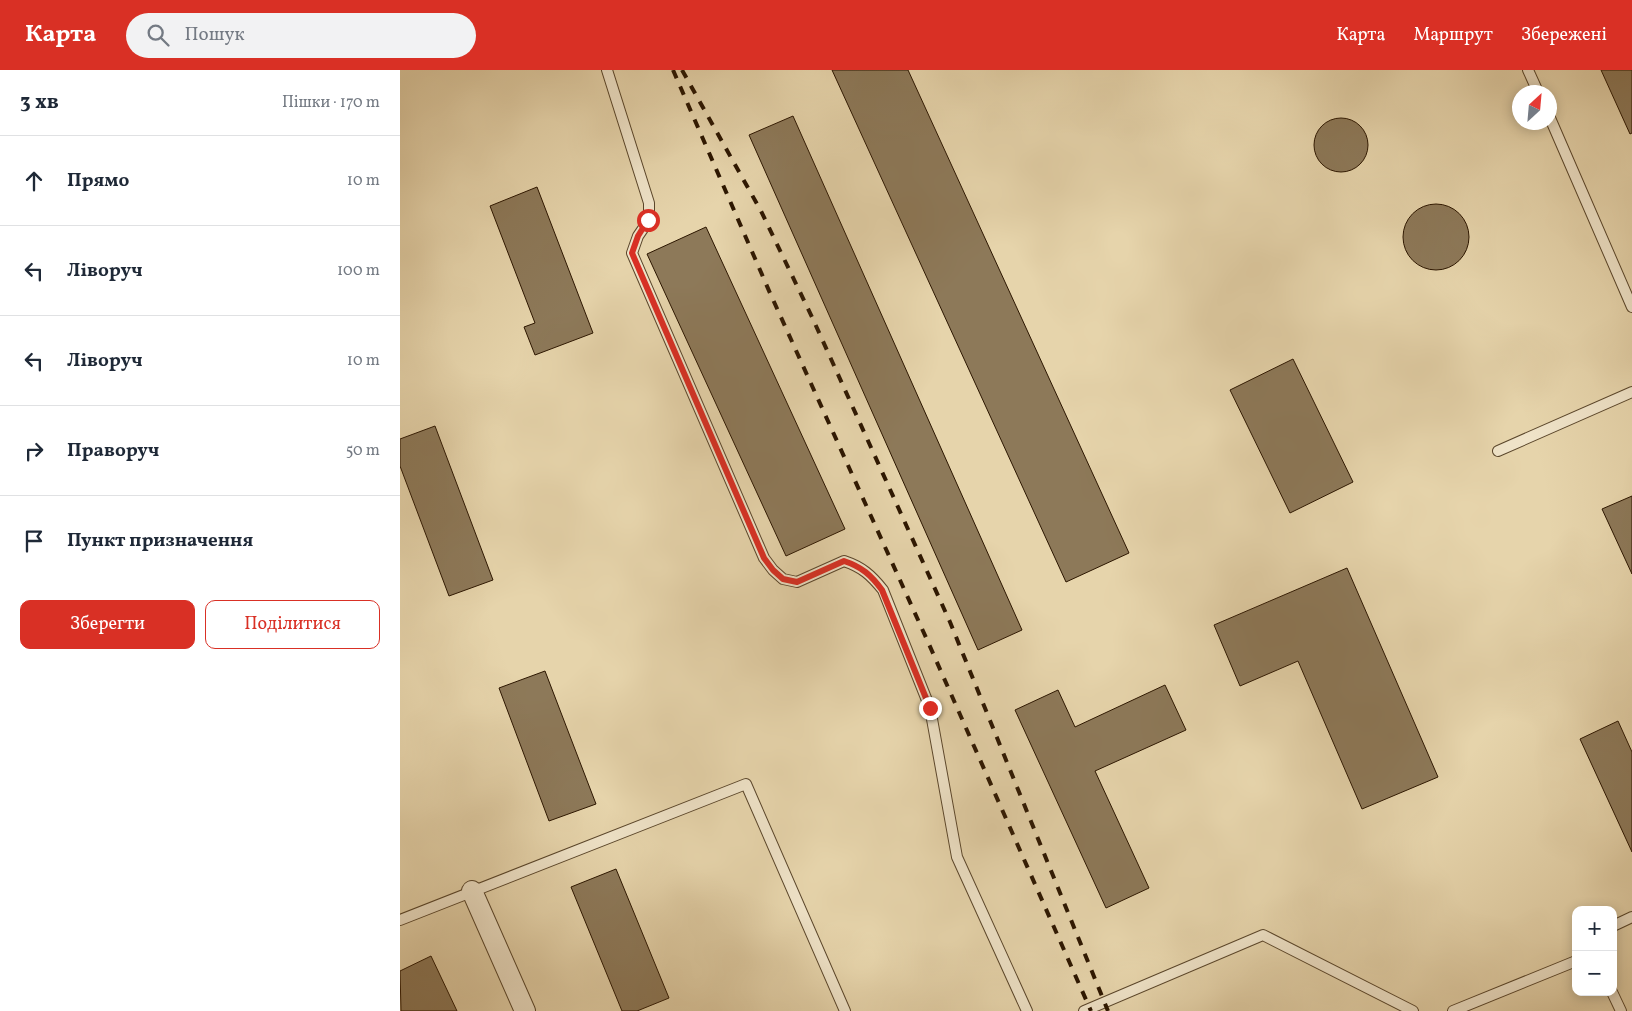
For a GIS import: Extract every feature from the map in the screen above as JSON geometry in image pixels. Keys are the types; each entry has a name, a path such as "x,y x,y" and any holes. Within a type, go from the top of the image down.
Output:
{"street":[{"path":"472,891 525,1011"}],"lane":[{"path":"607,70 648,203 648,220 638,236 632,253 764,558 783,579 797,582 844,561 859,566 871,575 882,590 930,708 957,857 1027,1011"},
{"path":"1528,70 1535,85"},
{"path":"1555,130 1632,306"},
{"path":"1498,451 1632,392"},
{"path":"400,920 746,784 845,1011"},
{"path":"1617,924 1632,917"},
{"path":"1084,1011 1263,935 1413,1011"},
{"path":"1453,1011 1572,963"},
{"path":"1614,996 1621,1011"}],"building":[{"path":"832,70 908,70 1129,553 1066,582"},
{"path":"1601,70 1632,70 1632,133 1630,134"},
{"path":"793,116 1022,630 978,650 749,135"},
{"path":"1341,118 1351,120 1360,126 1366,135 1368,145 1366,155 1360,164 1351,170 1341,172 1331,170 1322,164 1316,155 1314,145 1316,135 1322,126 1331,120"},
{"path":"537,187 593,333 535,355 524,327 535,323 490,206"},
{"path":"1436,204 1448,207 1459,214 1466,225 1469,237 1466,249 1459,260 1448,267 1436,270 1424,267 1413,260 1406,249 1403,237 1406,225 1413,214 1424,207"},
{"path":"706,227 845,529 786,556 647,254"},
{"path":"1293,359 1353,482 1290,513 1230,390"},
{"path":"435,426 493,580 449,596 400,466 400,439"},
{"path":"1632,496 1632,574 1602,509"},
{"path":"1347,568 1438,777 1362,809 1298,661 1240,686 1214,625"},
{"path":"545,671 596,804 549,821 499,688"},
{"path":"1165,685 1186,730 1095,771 1149,888 1106,908 1015,710 1058,690 1075,727"},
{"path":"1618,721 1632,752 1632,852 1580,739"},
{"path":"616,869 669,998 637,1011 622,1011 571,887"},
{"path":"431,956 457,1011 401,1011 400,971"}],"railway":[{"path":"673,70 770,293 928,642 1091,1011"},
{"path":"682,70 761,211 812,317 950,622 1108,1011"}],"route":[{"path":"648,220 638,236 632,253 764,558 783,579 797,582 844,561 859,566 871,575 882,590 930,708"}]}
